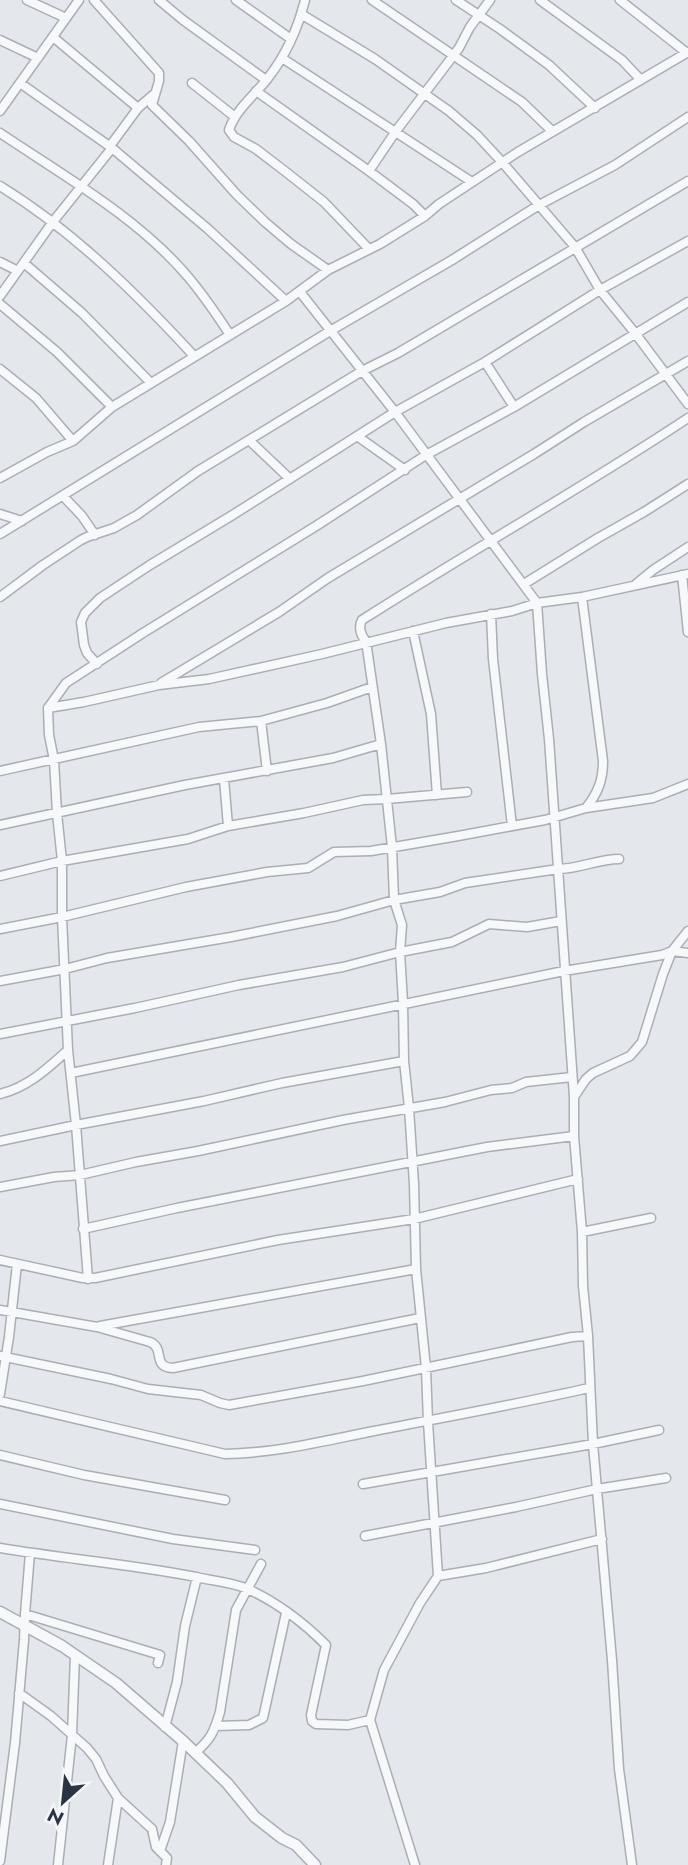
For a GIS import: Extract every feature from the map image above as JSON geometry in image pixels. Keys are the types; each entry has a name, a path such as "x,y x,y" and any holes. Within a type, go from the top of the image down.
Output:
{"street":[{"path":"27,0 66,18"},
{"path":"0,111 79,0"},
{"path":"94,0 159,73 152,105 189,141 237,195 291,244 328,270"},
{"path":"159,0 267,80"},
{"path":"236,0 291,39"},
{"path":"305,0 282,58 235,117 229,130 234,137 256,149 324,202 369,249"},
{"path":"372,0 522,102 552,131"},
{"path":"456,0 549,65 594,108"},
{"path":"369,171 490,0"},
{"path":"540,0 622,60 641,80"},
{"path":"0,478 73,441 112,407 286,301 328,270 425,216 439,204 552,131 688,53 632,3 620,0"},
{"path":"301,14 375,59 449,111 477,135 575,247 600,290 688,404"},
{"path":"53,37 138,108"},
{"path":"0,40 38,58"},
{"path":"282,58 472,182"},
{"path":"20,83 111,147 208,229 286,301"},
{"path":"192,83 235,117"},
{"path":"0,91 11,96"},
{"path":"256,91 414,204 425,216"},
{"path":"0,296 138,108 155,94"},
{"path":"0,534 539,205 615,165 688,117"},
{"path":"0,133 114,210 152,241 188,276 230,335"},
{"path":"0,597 43,565 88,537 114,528 137,515 198,471 362,371 398,353 688,181"},
{"path":"0,186 74,240 161,320 194,356"},
{"path":"97,664 87,653 81,633 81,622 90,606 150,565 395,412 485,362 600,290 688,241"},
{"path":"0,262 18,271"},
{"path":"24,263 89,320 151,383"},
{"path":"300,292 395,412 537,603 574,1097 574,1136 593,1444 619,1769 632,1865"},
{"path":"88,1279 68,1050 62,862 48,708 66,683 202,595 426,455 514,407 688,302"},
{"path":"0,304 57,352 112,407"},
{"path":"159,685 279,612 328,578 688,361"},
{"path":"485,362 514,407"},
{"path":"2,374 36,398 73,441"},
{"path":"415,1865 370,1720 384,1670 420,1603 438,1576 404,1061 401,925 394,900 382,744 366,642 360,631 362,620 579,489 688,418"},
{"path":"357,436 405,470"},
{"path":"250,441 290,479"},
{"path":"524,584 688,484"},
{"path":"63,496 95,535"},
{"path":"0,514 22,521"},
{"path":"634,586 688,547"},
{"path":"48,708 159,685 209,679 413,631 512,611 537,603 582,597 685,574 688,632"},
{"path":"582,597 603,761 598,790 586,808"},
{"path":"491,614 493,659 512,826"},
{"path":"413,631 431,715 437,795"},
{"path":"0,771 200,727 261,722 372,687"},
{"path":"261,722 267,771"},
{"path":"0,825 162,789 333,758 382,744"},
{"path":"224,779 228,826"},
{"path":"0,929 62,918 186,887 267,872 308,868 334,852 371,851 554,818 586,808 653,798 688,784"},
{"path":"0,876 188,839 228,826 363,800 467,792"},
{"path":"0,981 107,958 337,916 394,900 432,894 465,883 572,869 603,860 620,859"},
{"path":"0,1034 239,985 343,967 452,942 489,924 527,926 561,921"},
{"path":"574,1097 593,1073 630,1056 642,1042 672,951 688,930"},
{"path":"71,1073 564,971 662,955 672,951 688,953"},
{"path":"0,1094 15,1090 40,1075 68,1050"},
{"path":"0,1141 282,1083 404,1061"},
{"path":"0,1187 80,1175 445,1102 491,1090 512,1088 526,1082 572,1077"},
{"path":"83,1229 487,1147 574,1136"},
{"path":"0,1260 88,1279 278,1240 414,1219 578,1179"},
{"path":"582,1232 651,1218"},
{"path":"0,1394 17,1264"},
{"path":"97,1327 416,1269"},
{"path":"0,1310 97,1327 155,1344 162,1365 167,1368 420,1318"},
{"path":"3,1357 111,1379 148,1390 201,1395 229,1405 588,1336"},
{"path":"0,1401 225,1454 285,1450 589,1388"},
{"path":"363,1483 593,1444 659,1430"},
{"path":"0,1455 84,1475 225,1500"},
{"path":"365,1536 597,1489 666,1478"},
{"path":"0,1504 173,1539 255,1549"},
{"path":"438,1576 602,1539"},
{"path":"0,1548 168,1571 247,1589 312,1631 326,1645 312,1721 316,1724 348,1725 370,1720"},
{"path":"0,1861 11,1777 30,1553"},
{"path":"195,1753 209,1741 216,1726 236,1611 261,1564"},
{"path":"165,1727 177,1682 185,1626 197,1577"},
{"path":"0,1612 75,1655 116,1683 227,1783 255,1817 282,1838 296,1845 315,1865"},
{"path":"216,1726 249,1725 263,1718 286,1613"},
{"path":"24,1614 160,1655 158,1663"},
{"path":"58,1865 72,1735 75,1655"},
{"path":"19,1693 44,1711 96,1759 118,1798 152,1829 154,1841 169,1863"},
{"path":"160,1851 170,1822 183,1741"},
{"path":"108,1865 118,1798"}]}
